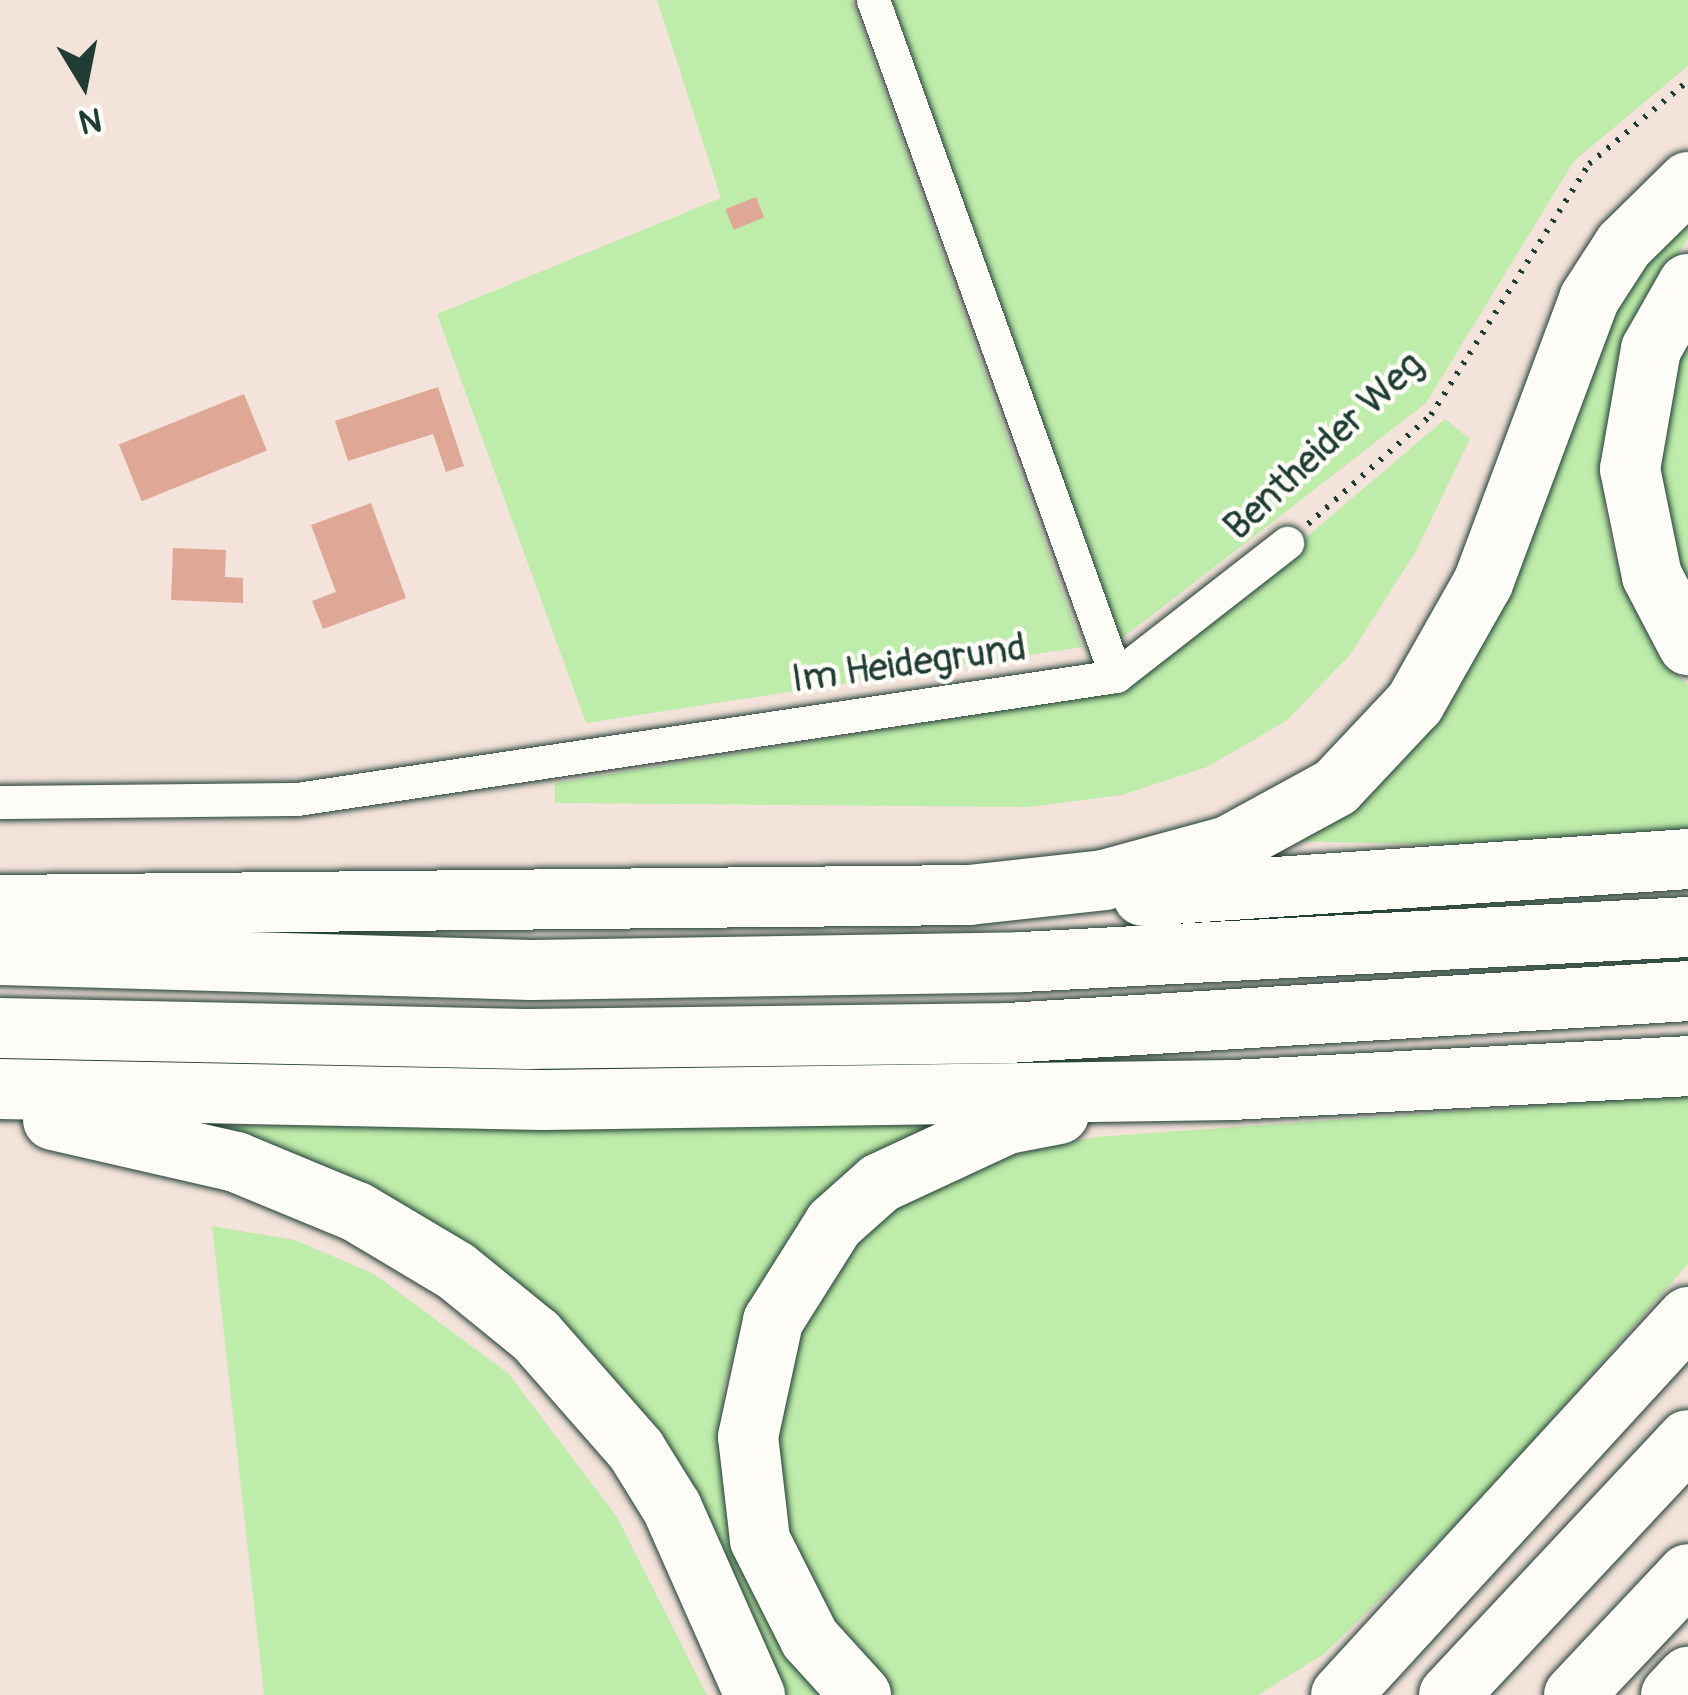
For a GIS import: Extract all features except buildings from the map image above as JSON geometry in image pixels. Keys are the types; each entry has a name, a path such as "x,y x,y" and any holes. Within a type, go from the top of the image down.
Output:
{"highway":[{"path":"0,905 969,895 1166,868 1336,787 1451,650 1589,299 1624,245 1688,182"},
{"path":"1688,284 1651,350 1630,469 1652,576 1688,645"},
{"path":"969,895 1019,902 1277,890 1688,859"},
{"path":"0,956 531,970 999,963 1688,927"},
{"path":"0,1028 527,1040 1007,1033 1688,991"},
{"path":"0,1089 543,1100 1232,1090 1688,1066"},
{"path":"861,1695 781,1591 753,1495 755,1376 797,1274 880,1183 932,1155 1007,1124 1232,1090"},
{"path":"0,1111 236,1162 357,1212 457,1271 536,1336 636,1450 704,1569 755,1695"},
{"path":"1341,1695 1688,1317"},
{"path":"1449,1695 1688,1440"},
{"path":"1574,1695 1688,1574"},
{"path":"1301,1695 1411,1617"},
{"path":"1671,1695 1688,1677"}],"street":[{"path":"873,0 1116,676"},
{"name":"Bentheider Weg","path":"1116,676 1286,543"},
{"name":"Im Heidegrund","path":"0,802 297,800 1116,676"}],"path":[{"name":"Bentheider Weg","path":"1286,543 1431,415 1589,164 1688,81"}],"green space":[{"path":"657,0 852,0 1082,647 586,723 437,314 721,198"},
{"path":"892,0 1688,0 1688,66 1574,161 1426,403 1120,640"},
{"path":"1688,208 1688,239 1625,334 1604,509 1621,582 1660,658 1688,685 1688,829 1451,845 1293,841 1347,803 1608,319"},
{"path":"1688,324 1688,590 1665,541 1655,471"},
{"path":"1445,419 1470,439 1416,551 1350,655 1286,721 1207,767 1122,795 1029,807 555,803 555,783 1127,690"},
{"path":"1688,1095 1688,1264 1478,1504 1324,1654 1258,1695 895,1695 849,1662 801,1577 772,1485 780,1387 817,1292 887,1209 965,1166 1095,1137"},
{"path":"951,1118 750,1306 723,1388 729,1511 769,1624 822,1695 777,1695 718,1541 314,1164 223,1126"},
{"path":"212,1226 295,1240 374,1274 508,1373 617,1517 707,1695 264,1695"}]}
